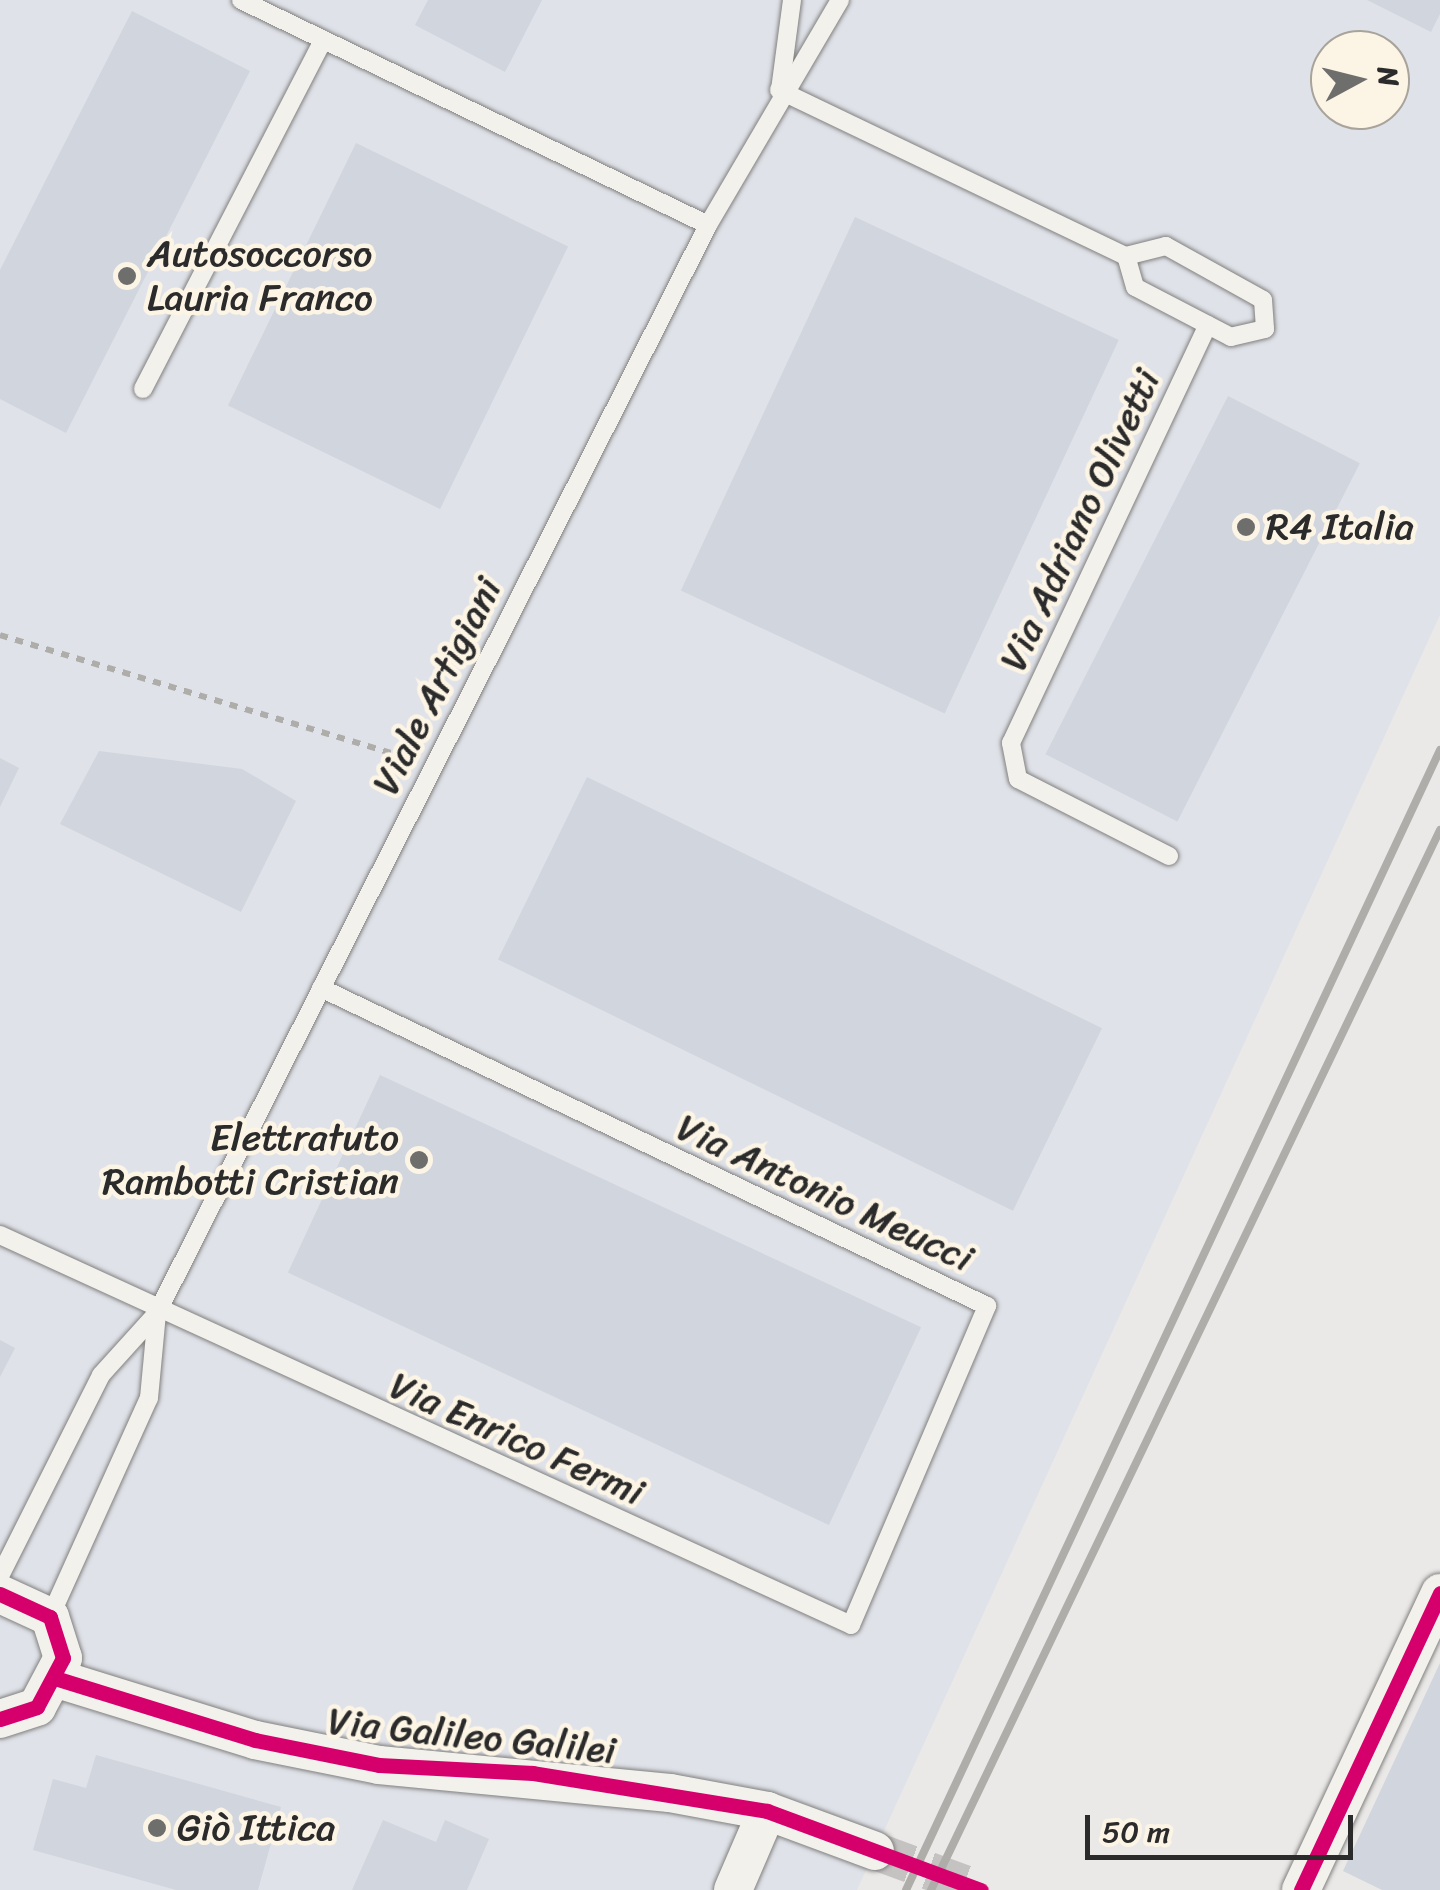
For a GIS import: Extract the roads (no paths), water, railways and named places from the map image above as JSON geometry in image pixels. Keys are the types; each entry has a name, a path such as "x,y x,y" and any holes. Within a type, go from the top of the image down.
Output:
{"street":[{"path":"1301,1890 1440,1592"},
{"path":"0,1594 50,1618 63,1658 58,1679 37,1707 0,1719"},
{"name":"Via Galileo Galilei","path":"58,1679 254,1740 379,1765 533,1773 768,1811 875,1851"},
{"path":"733,1890 768,1811"}],"lane":[{"path":"241,0 708,224"},
{"path":"780,90 792,0"},
{"path":"780,90 824,39 840,0"},
{"path":"142,390 323,40"},
{"path":"780,90 1126,256 1166,246 1263,300 1265,329 1232,337 1134,287 1126,256"},
{"name":"Viale Artigiani","path":"157,1312 708,224 780,90"},
{"name":"Via Adriano Olivetti","path":"1169,856 1018,779 1011,742 1208,325"},
{"name":"Via Antonio Meucci","path":"320,988 987,1306 851,1626"},
{"name":"Via Enrico Fermi","path":"0,1235 157,1312 851,1626"},
{"path":"0,1576 101,1375 157,1312"},
{"path":"50,1618 149,1398 157,1312"}],"tunnel":[{"path":"875,1851 981,1890"}],"railway":[{"path":"906,1890 1440,750"},
{"path":"931,1890 1440,830"}],"place":[{"name":"Autosoccorso Lauria Franco","path":"127,276"},
{"name":"R4 Italia","path":"1246,527"},
{"name":"Elettratuto Rambotti Cristian","path":"419,1160"},
{"name":"Giò Ittica","path":"157,1828"}]}
